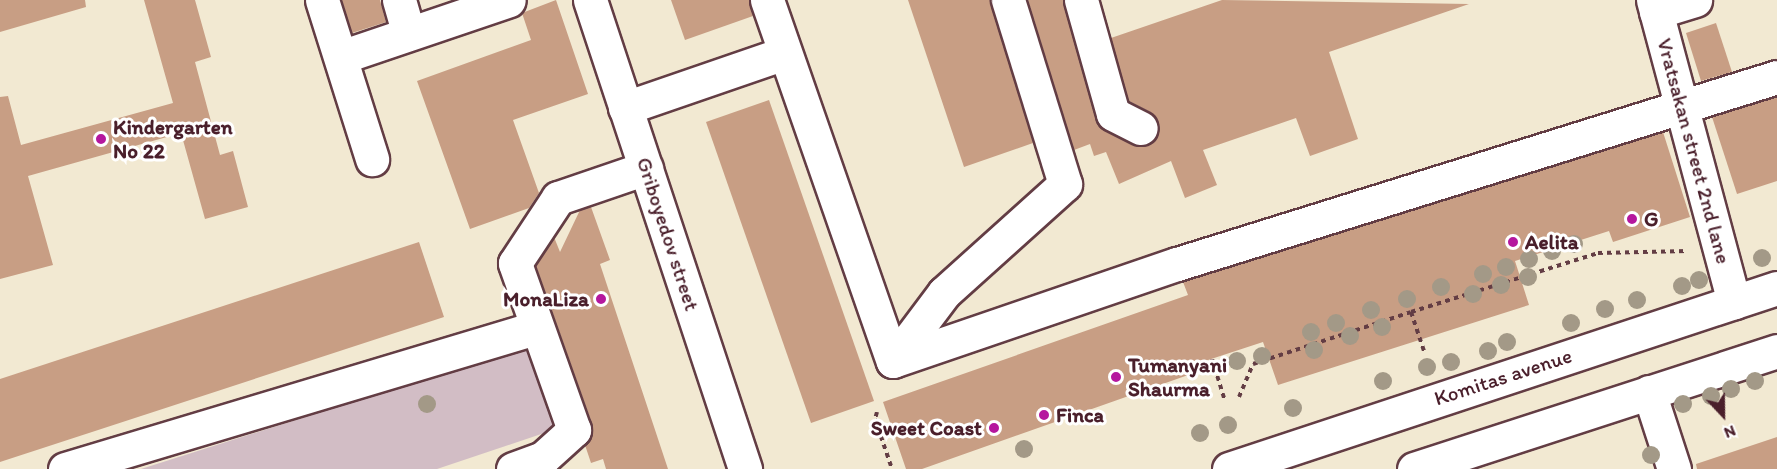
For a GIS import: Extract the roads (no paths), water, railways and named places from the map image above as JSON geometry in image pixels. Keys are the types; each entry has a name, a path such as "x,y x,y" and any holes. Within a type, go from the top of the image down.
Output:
{"street":[{"path":"322,0 372,159"},
{"path":"399,0 409,34"},
{"path":"341,57 509,0"},
{"name":"Griboyedov street","path":"590,0 635,105 767,469"},
{"name":"Griboyedov street","path":"612,0 646,168 745,469"},
{"path":"767,0 893,361"},
{"path":"893,361 944,292 1065,184 1008,0"},
{"path":"1080,0 1113,114 1141,128"},
{"path":"1654,6 1695,0"},
{"name":"Vratsakan street 2nd lane","path":"1654,6 1734,302"},
{"path":"635,105 785,53"},
{"path":"893,361 1177,264 1681,104 1777,77"},
{"path":"513,469 543,458 574,430 536,328 515,263 558,198 646,168"},
{"name":"Komitas avenue","path":"1229,469 1777,288"},
{"path":"65,469 536,328"},
{"path":"1414,469 1777,351"},
{"path":"1648,392 1674,469"}],"place":[{"name":"Kindergarten No 22","path":"101,139"},
{"name":"G","path":"1632,219"},
{"name":"Aelita","path":"1513,242"},
{"name":"MonaLiza","path":"601,299"},
{"name":"Tumanyani Shaurma","path":"1116,377"},
{"name":"Finca","path":"1044,415"},
{"name":"Sweet Coast","path":"994,428"}]}
